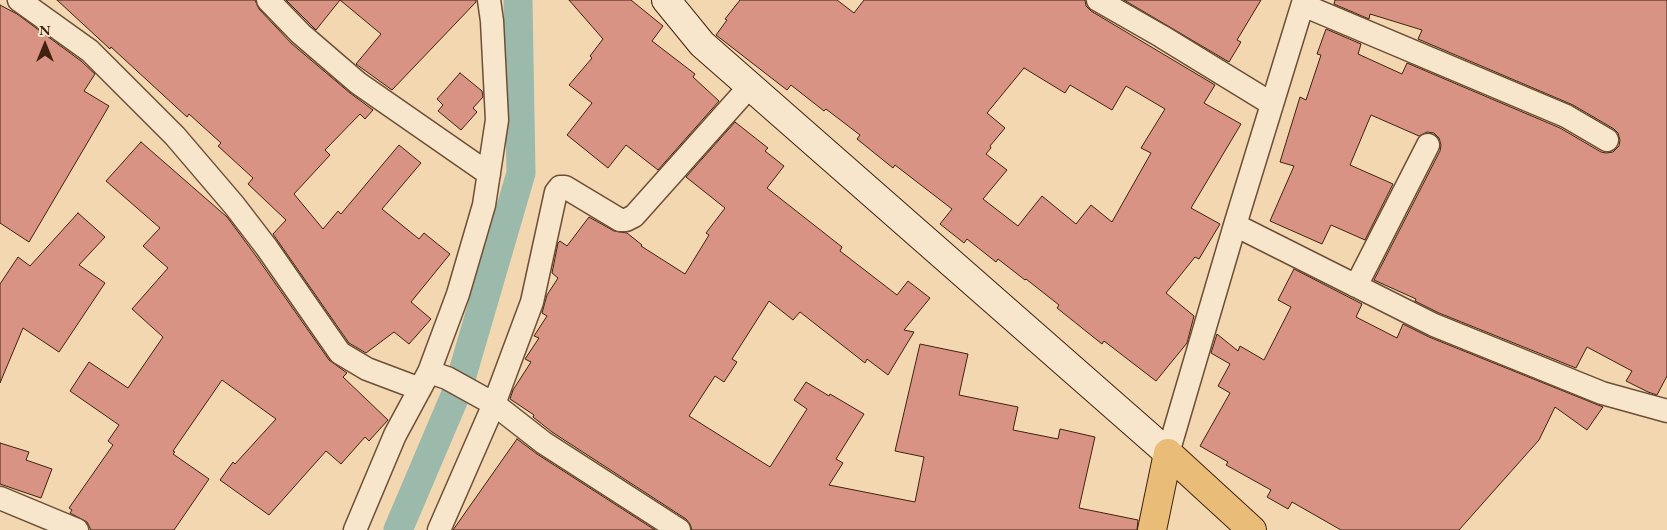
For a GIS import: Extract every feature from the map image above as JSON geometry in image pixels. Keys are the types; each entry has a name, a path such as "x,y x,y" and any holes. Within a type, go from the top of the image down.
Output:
{"main road":[{"path":"666,0 702,44 1168,453 1252,530"},
{"path":"1152,530 1168,453"}],"street":[{"path":"19,0 90,51 175,136 234,204 340,353 367,369 432,379 488,401 544,443 679,530"},
{"path":"268,0 301,34 358,83 489,174"},
{"path":"355,530 396,434 432,379 484,205 497,120 492,21 489,0"},
{"path":"1098,0 1272,104"},
{"path":"1168,453 1235,225 1304,2 1566,116 1607,140"},
{"path":"439,530 488,401 532,302 556,192 560,187 565,187 620,220 626,220 634,216 750,86"},
{"path":"1356,286 1428,145"},
{"path":"1235,225 1434,325 1602,393 1667,411"},
{"path":"0,498 77,530"}],"building":[{"path":"57,0 255,0 259,9 292,44 373,110 365,119 360,114 325,150 330,155 294,194 323,229 338,211 341,214 399,145 421,163 382,209 419,239 424,233 450,254 411,302 431,319 409,344 394,332 366,353 349,343 273,234 286,220 248,184 253,178 218,146 221,143 189,114 187,117"},
{"path":"286,0 340,0 316,30"},
{"path":"340,0 476,0 476,2 392,90 356,64 381,34"},
{"path":"569,0 631,0 663,26 652,41 695,74 693,77 719,101 658,170 626,145 608,168 567,135 592,103 569,85 592,58 590,56 603,39"},
{"path":"740,0 837,0 854,13 864,0 1085,0 1086,6 1091,11 1215,85 1204,103 1241,124 1191,208 1220,224 1199,259 1195,257 1166,293 1194,316 1187,343 1156,381 1104,341 1102,344 1057,308 1059,305 1026,279 998,259 996,262 967,239 964,243 940,224 952,209 895,165 893,168 857,139 860,135 826,109 824,111 791,85 787,90 716,35 727,20 725,19","holes":["1024,68 1065,93 1070,85 1112,110 1126,86 1165,109 1141,148 1151,153 1112,222 1091,205 1076,224 1042,196 1018,226 983,199 1007,170 986,154 1005,128 987,113"]},
{"path":"1124,0 1261,0 1237,40 1241,42 1229,62"},
{"path":"1335,0 1667,0 1667,376 1657,395 1626,381 1632,371 1587,347 1576,368 1439,313 1415,301 1416,299 1374,280 1440,151 1439,138 1434,133 1427,132 1419,136 1371,115 1350,165 1393,184 1365,240 1331,225 1322,244 1270,221 1294,166 1280,162 1300,97 1306,100 1321,55 1317,54 1326,29 1361,44 1358,54 1402,74 1407,63 1560,128 1601,152 1613,152 1619,146 1618,133 1614,129 1573,105 1418,39 1422,30 1370,14 1369,19 1334,4"},
{"path":"0,5 17,14 81,61 95,74 84,91 109,106 29,242 0,223"},
{"path":"460,73 482,91 483,97 473,108 477,112 461,130 438,111 443,105 437,99"},
{"path":"735,122 768,148 765,151 784,166 767,188 842,247 840,251 897,295 908,281 930,298 904,330 914,332 888,375 867,359 865,363 800,312 793,320 769,301 732,359 737,362 724,382 715,376 689,416 770,467 807,409 794,400 806,382 864,414 836,459 843,463 829,485 915,502 924,457 895,451 920,344 968,354 959,395 1018,407 1013,430 1058,439 1060,429 1095,437 1079,508 1138,520 1137,530 692,530 686,519 552,432 533,417 534,415 510,399 513,390 531,362 525,359 539,338 534,336 547,316 542,313 547,295 558,278 552,273 558,243 560,241 567,246 589,217 614,231 627,233 641,246 685,274 709,235 706,233 725,208 686,177"},
{"path":"141,142 227,217 329,360 347,373 343,377 388,420 369,441 365,437 341,464 326,451 269,515 220,480 233,462 235,464 276,419 222,380 173,451 175,452 173,454 209,479 174,530 91,530 87,522 70,513 72,510 69,508 113,445 108,441 119,425 70,391 89,362 128,388 163,337 132,309 168,268 143,246 160,228 106,181"},
{"path":"78,213 105,237 79,265 105,283 59,352 23,328 0,383 0,284 18,257 30,266"},
{"path":"1294,269 1362,304 1356,317 1397,338 1403,324 1429,337 1603,407 1587,430 1555,407 1539,440 1459,530 1341,530 1292,502 1288,509 1267,497 1271,490 1226,465 1228,462 1200,446 1230,393 1218,386 1230,364 1211,353 1217,334 1238,351 1240,346 1264,360 1291,307 1278,300"},
{"path":"517,439 537,454 655,530 453,530"},
{"path":"0,443 29,452 26,460 52,469 41,498 0,484"}],"waterway":[{"path":"398,530 458,389 521,173 518,0"}]}
